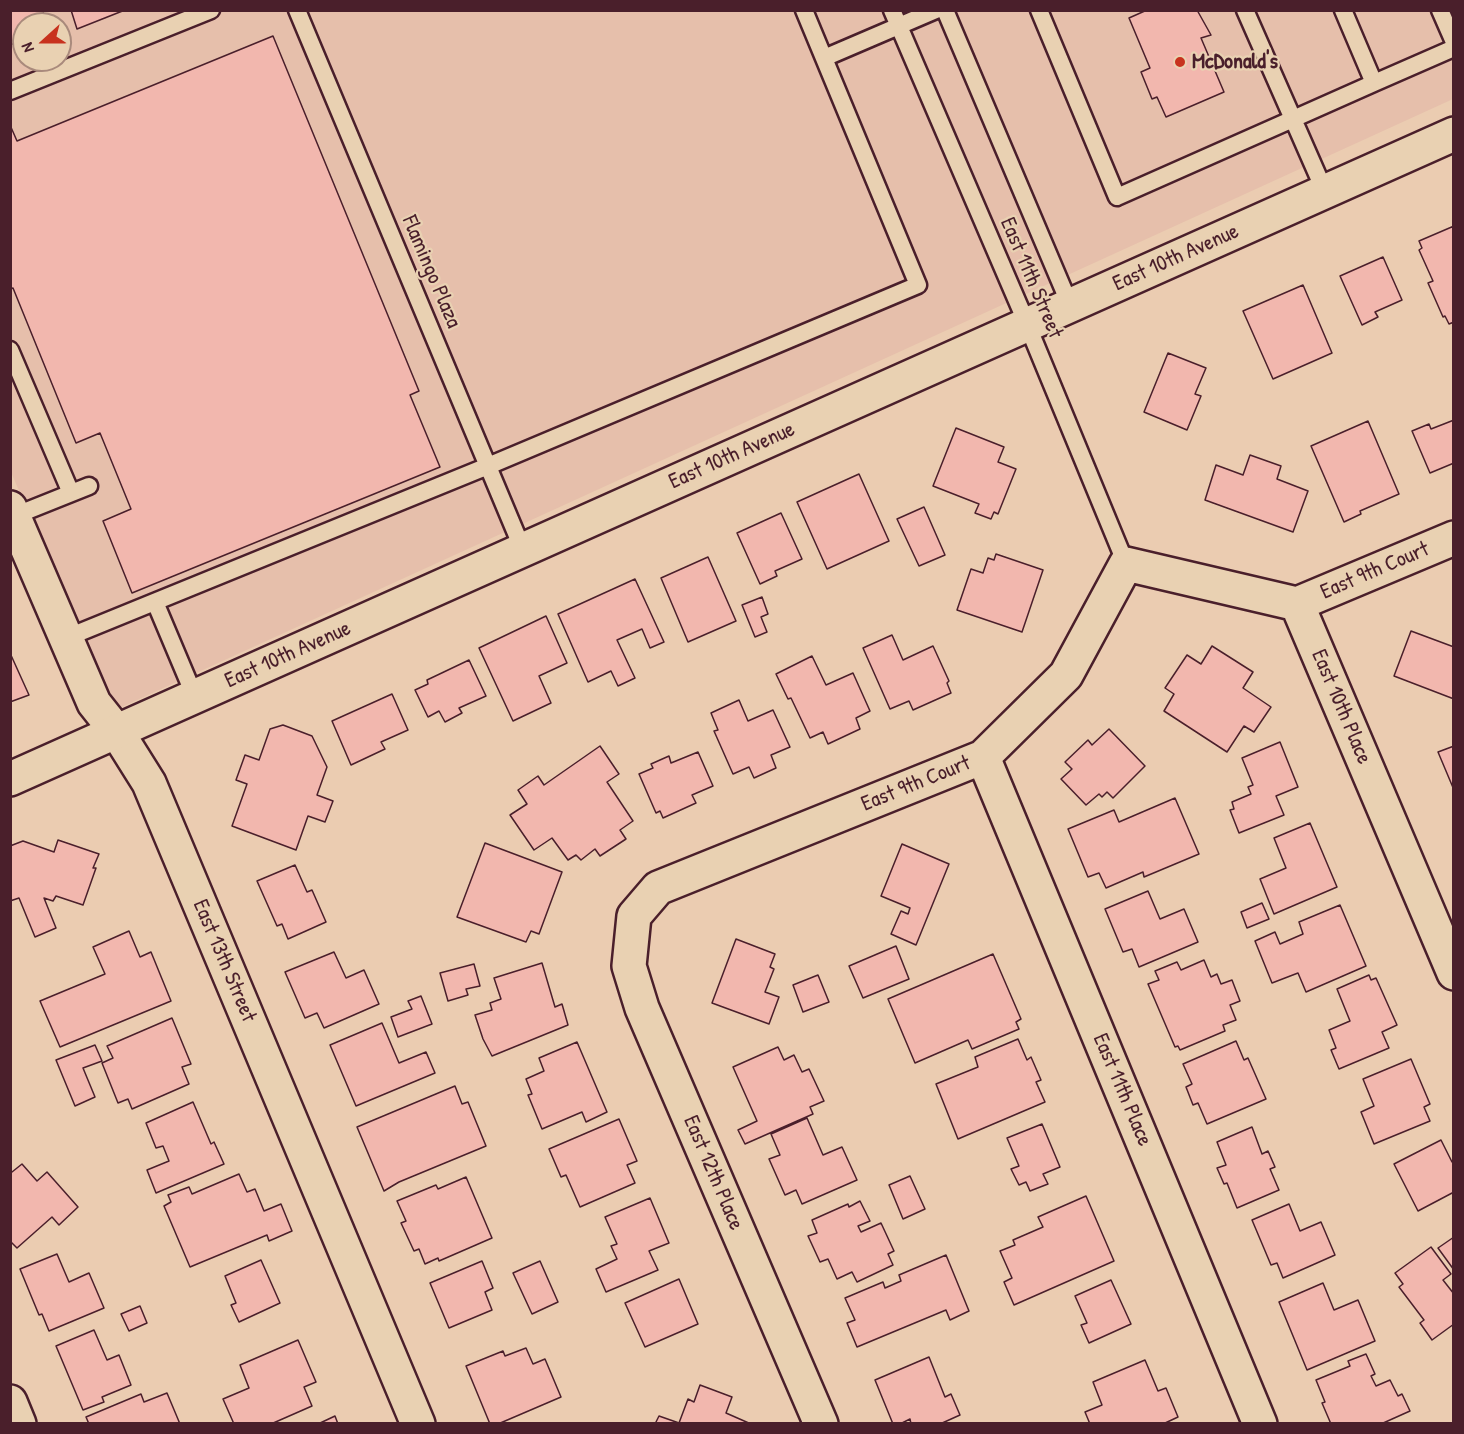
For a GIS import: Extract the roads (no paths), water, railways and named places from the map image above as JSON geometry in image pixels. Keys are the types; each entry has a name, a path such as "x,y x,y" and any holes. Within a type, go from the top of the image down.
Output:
{"street":[{"name":"East 10th Avenue","path":"10,779 1454,134"},
{"name":"East 13th Street","path":"12,512 94,703 117,732 149,783 418,1424"},
{"name":"East 9th Court","path":"1297,604 1454,538"},
{"path":"1126,564 1297,604"},
{"name":"East 9th Court","path":"634,916 658,888 983,757 1066,675 1126,564"},
{"name":"East 10th Place","path":"1297,604 1454,973"},
{"name":"East 11th Place","path":"983,757 1260,1424"},
{"name":"East 12th Place","path":"634,916 629,966 642,1008 821,1424"},
{"path":"10,1402 20,1424"}],"lane":[{"path":"10,91 211,10"},
{"name":"Flamingo Plaza","path":"297,10 523,550"},
{"path":"66,638 488,466 918,285 804,10"},
{"name":"East 11th Street","path":"892,10 1027,324 1126,564"},
{"path":"824,58 899,28 936,10"},
{"path":"945,10 1070,305"},
{"path":"1039,10 1117,197 1454,48"},
{"path":"1245,10 1325,192"},
{"path":"1343,10 1374,83"},
{"path":"1440,10 1454,42"},
{"path":"10,350 71,494"},
{"path":"12,512 71,494 89,486"},
{"path":"154,602 195,697"}],"place":[{"name":"McDonald's","path":"1180,62"}]}
